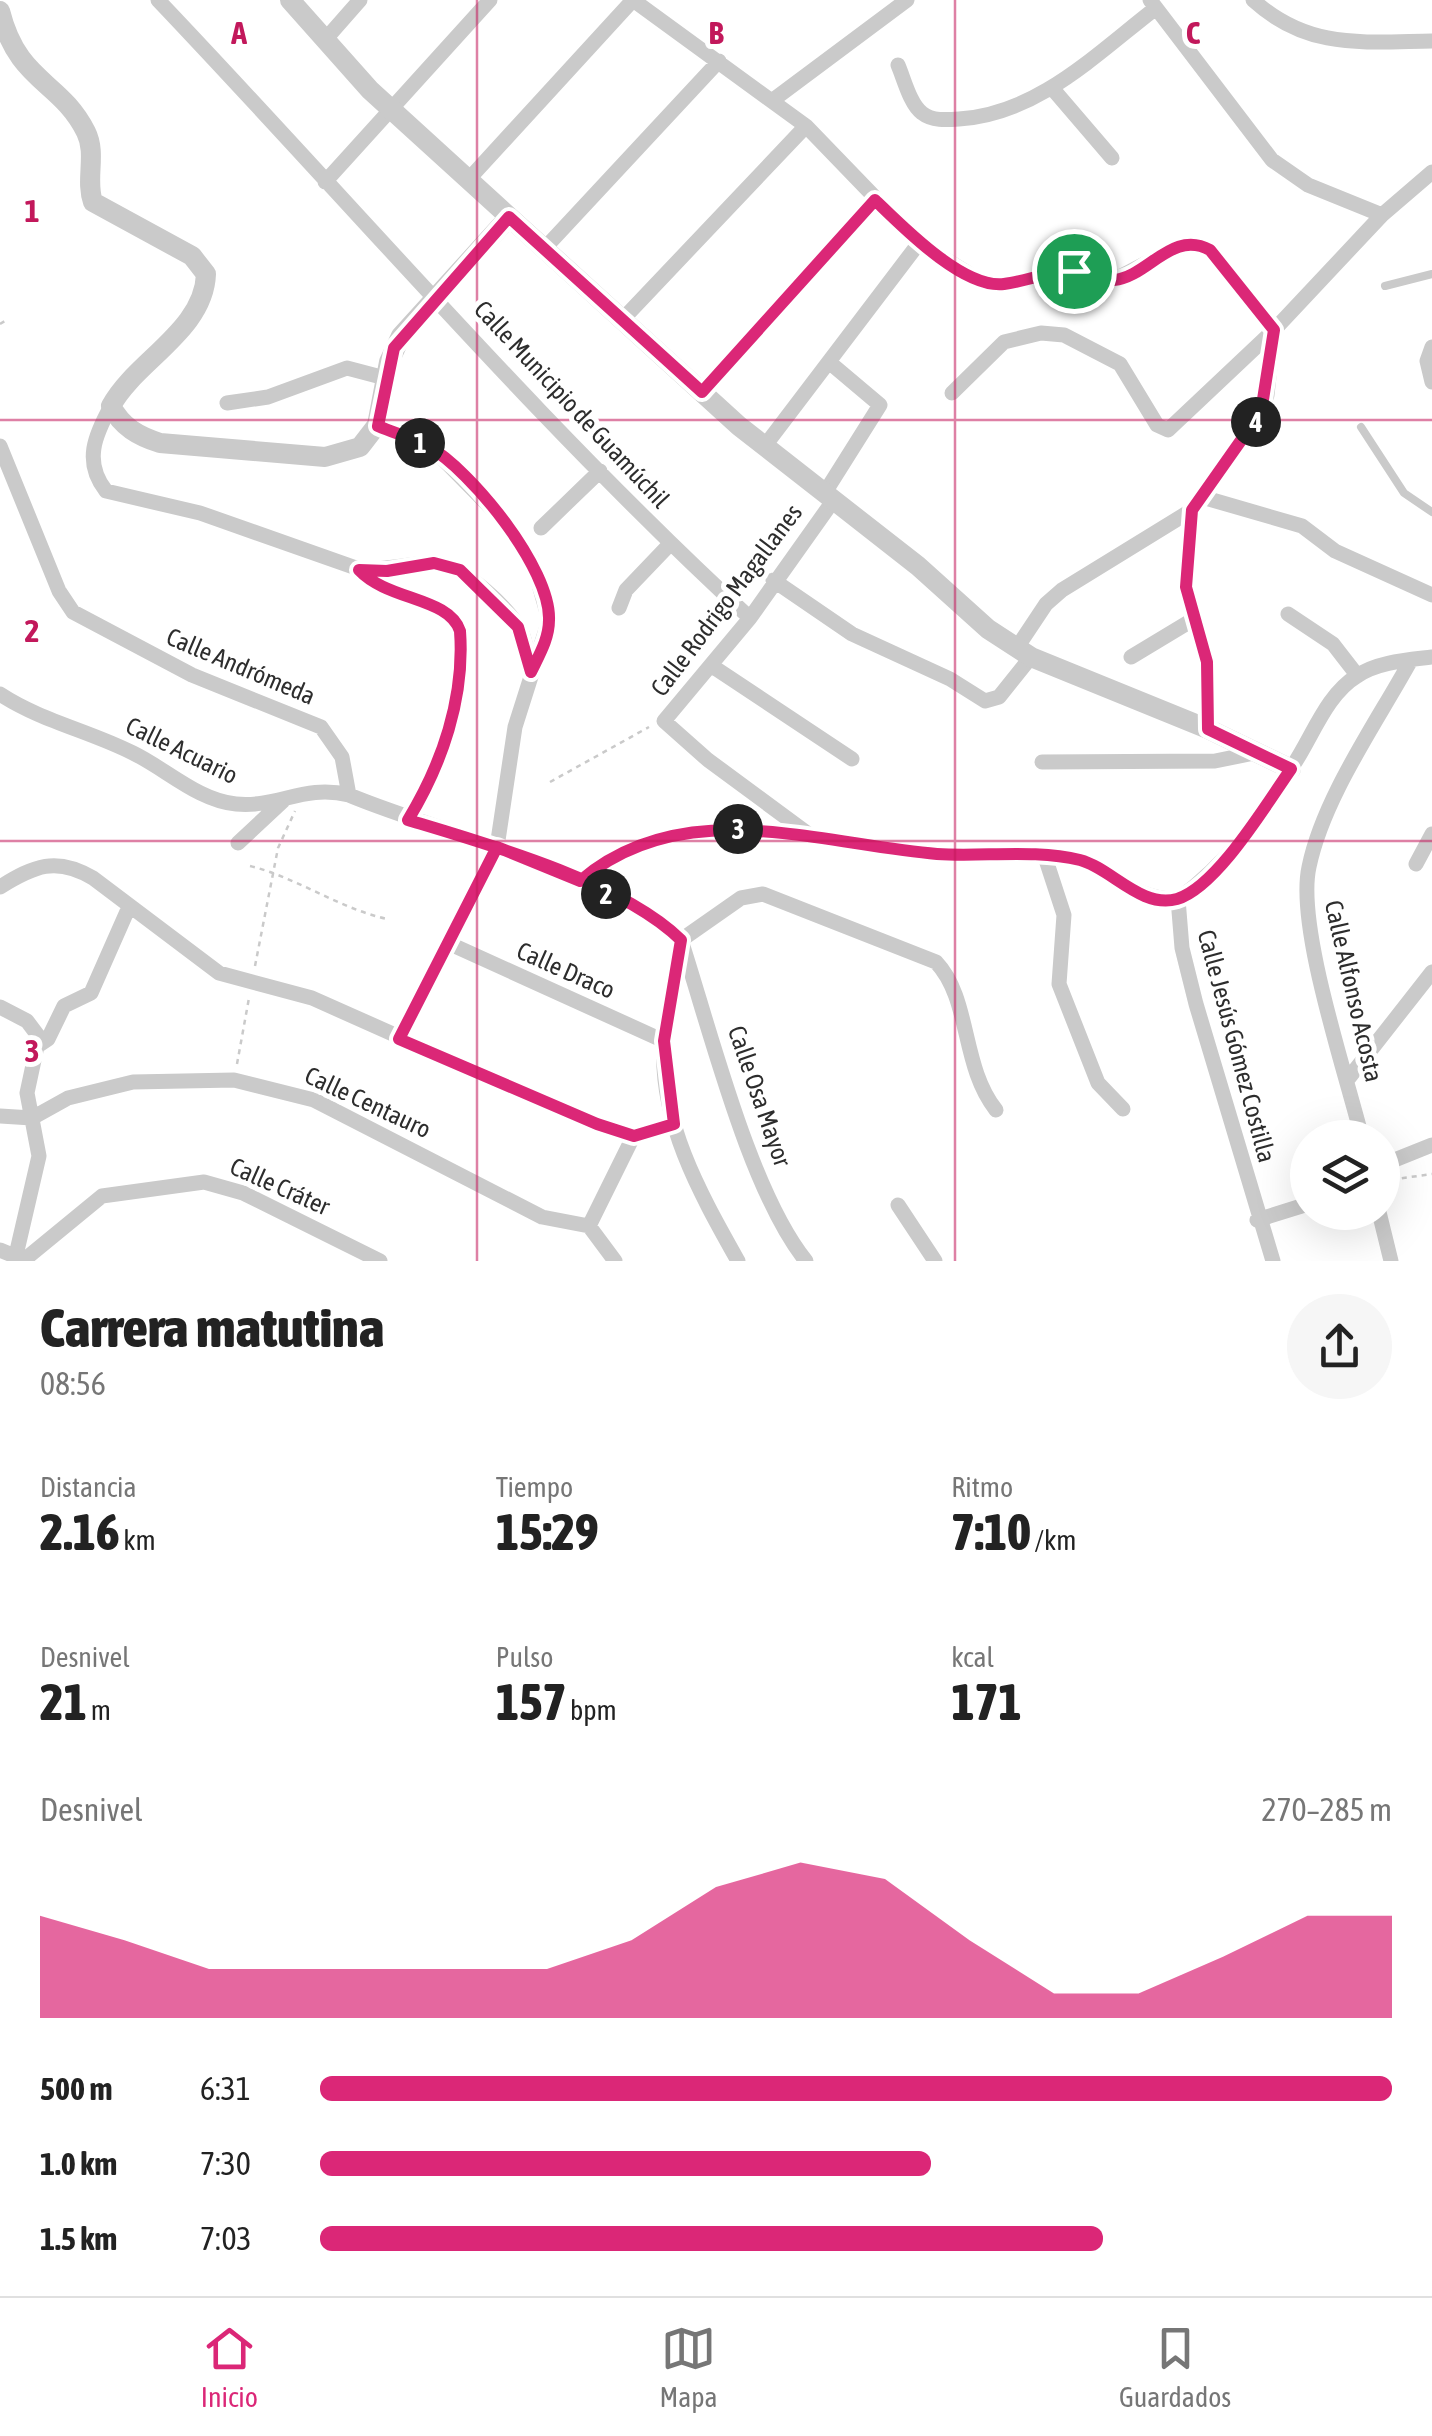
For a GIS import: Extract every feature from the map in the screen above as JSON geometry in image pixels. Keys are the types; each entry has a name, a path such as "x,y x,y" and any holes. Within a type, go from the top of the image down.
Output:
{"street":[{"name":"Calle Municipio de Guamúchil","path":"158,0 600,471 670,544 750,618"},
{"path":"290,0 391,110 702,392 764,447 1023,653 1208,729 1291,769"},
{"path":"324,41 360,0"},
{"path":"325,182 490,0"},
{"path":"468,180 633,0 806,126 919,243 979,280 1002,284 1062,271 1114,280 1183,244 1198,244 1210,250 1274,330 1261,412 1197,504 1046,604 999,698 989,702 950,678 852,634 774,580"},
{"path":"773,100 908,0"},
{"path":"1254,0 1285,26 1316,38 1432,41"},
{"path":"898,65 918,110 936,119 996,114 1052,88 1153,4 1272,160 1308,184 1382,216"},
{"path":"0,12 18,59 84,128 91,150 93,202 192,256 206,274 200,299 170,341 121,387 111,406 92,452 94,472 106,491 200,513 359,570 387,571 434,563 460,570 518,627 531,672"},
{"path":"544,249 719,61"},
{"path":"1052,88 1112,158"},
{"path":"622,320 806,126"},
{"path":"952,393 1004,342 1041,332 1064,335 1120,364 1160,428 1168,430 1182,421 1274,330 1382,216 1432,172"},
{"path":"702,392 875,200"},
{"path":"111,406 129,429 160,443 325,457 360,447 378,426 385,378 402,336 509,217"},
{"path":"764,447 919,243"},
{"path":"1432,347 1428,362 1432,382"},
{"name":"Calle Rodrigo Magallanes","path":"664,721 750,618 829,497 880,406 829,362"},
{"path":"226,403 268,397 347,368 385,378"},
{"path":"378,426 438,453 520,540 544,591 549,620 545,644 531,672 512,738 497,847 399,1039"},
{"name":"Calle Andrómeda","path":"1,453 59,591 73,612 110,636 192,675 322,727 342,757 348,796"},
{"path":"541,528 600,471"},
{"path":"1197,504 1302,526 1335,551 1432,595"},
{"path":"1197,504 1186,587 1207,662 1208,729"},
{"path":"620,608 626,590 670,544"},
{"path":"359,570 378,588 443,610 456,621 460,631 449,736 436,771 408,820"},
{"path":"1288,614 1324,636 1357,676"},
{"path":"1130,657 1194,619"},
{"name":"Calle Alfonso Acosta","path":"1358,1120 1309,922 1308,867 1328,809 1432,639"},
{"path":"580,881 627,852 691,833 767,829 808,833 875,848 1086,862 1130,889 1178,898 1206,879 1228,855 1291,769 1336,694 1357,676 1422,659"},
{"path":"712,666 852,759"},
{"name":"Calle Acuario","path":"0,694 132,752 217,800 292,803 323,789 348,796"},
{"path":"664,721 708,760 808,833"},
{"path":"1042,762 1215,760 1259,752"},
{"path":"348,796 408,820 497,847 580,881 652,916 681,940"},
{"path":"238,843 292,803"},
{"path":"1416,864 1432,834"},
{"path":"1045,858 1064,915 1059,984 1098,1084 1124,1110"},
{"path":"0,887 34,866 57,863 82,871 203,964 252,983 312,998 528,1097 634,1136 674,1124"},
{"path":"738,1261 694,1179 674,1124 664,1041 681,940 742,898 763,894 936,962 951,984 978,1085 996,1110"},
{"name":"Calle Jesús Gómez Costilla","path":"1178,898 1182,948 1257,1220 1273,1261"},
{"path":"36,1047 48,1039 64,1006 91,993 129,907"},
{"name":"Calle Osa Mayor","path":"681,940 758,1167 788,1238 806,1261"},
{"name":"Calle Draco","path":"448,943 664,1041"},
{"path":"1348,1079 1432,972"},
{"path":"0,1007 27,1021 39,1036 28,1093 40,1156 16,1257"},
{"name":"Calle Centauro","path":"0,1116 32,1118 68,1098 133,1082 234,1080 282,1090 339,1111 542,1217 588,1226"},
{"path":"615,1261 588,1226 634,1136"},
{"path":"1400,1158 1432,1146"},
{"name":"Calle Cráter","path":"16,1257 102,1196 204,1182 243,1193 380,1261"},
{"path":"898,1205 936,1261"},
{"path":"1257,1220 1290,1210"},
{"path":"1383,1230 1391,1261"}],"lane":[{"path":"1385,286 1432,274"},
{"path":"1361,428 1404,493 1432,512"}],"path":[{"name":"Calle Rodrigo Magallanes","path":"550,782 579,770 634,733 664,721"},
{"path":"276,873 278,848 292,803"},
{"path":"250,866 276,873 355,912 387,919"},
{"path":"1400,1178 1432,1174"}],"route":[{"path":"1074,271 990,284 919,243 875,200 702,392 509,217 412,322 389,362 378,426 438,453 503,520 532,560 544,591 549,620 545,644 531,672 524,636 518,627 460,570 434,563 387,571 359,570 378,588 450,614 460,631 449,736 436,771 408,820 497,847 580,881 652,916 681,940 664,1041 674,1124 662,1131 634,1136 528,1097 399,1039 497,847 580,881 596,867 658,840 723,829 767,829 895,850 1067,858 1086,862 1130,889 1168,899 1178,898 1206,879 1228,855 1291,769 1208,729 1207,662 1186,587 1192,510 1256,424 1270,377 1274,330 1210,250 1198,244 1183,244 1114,280 1074,271"}]}
